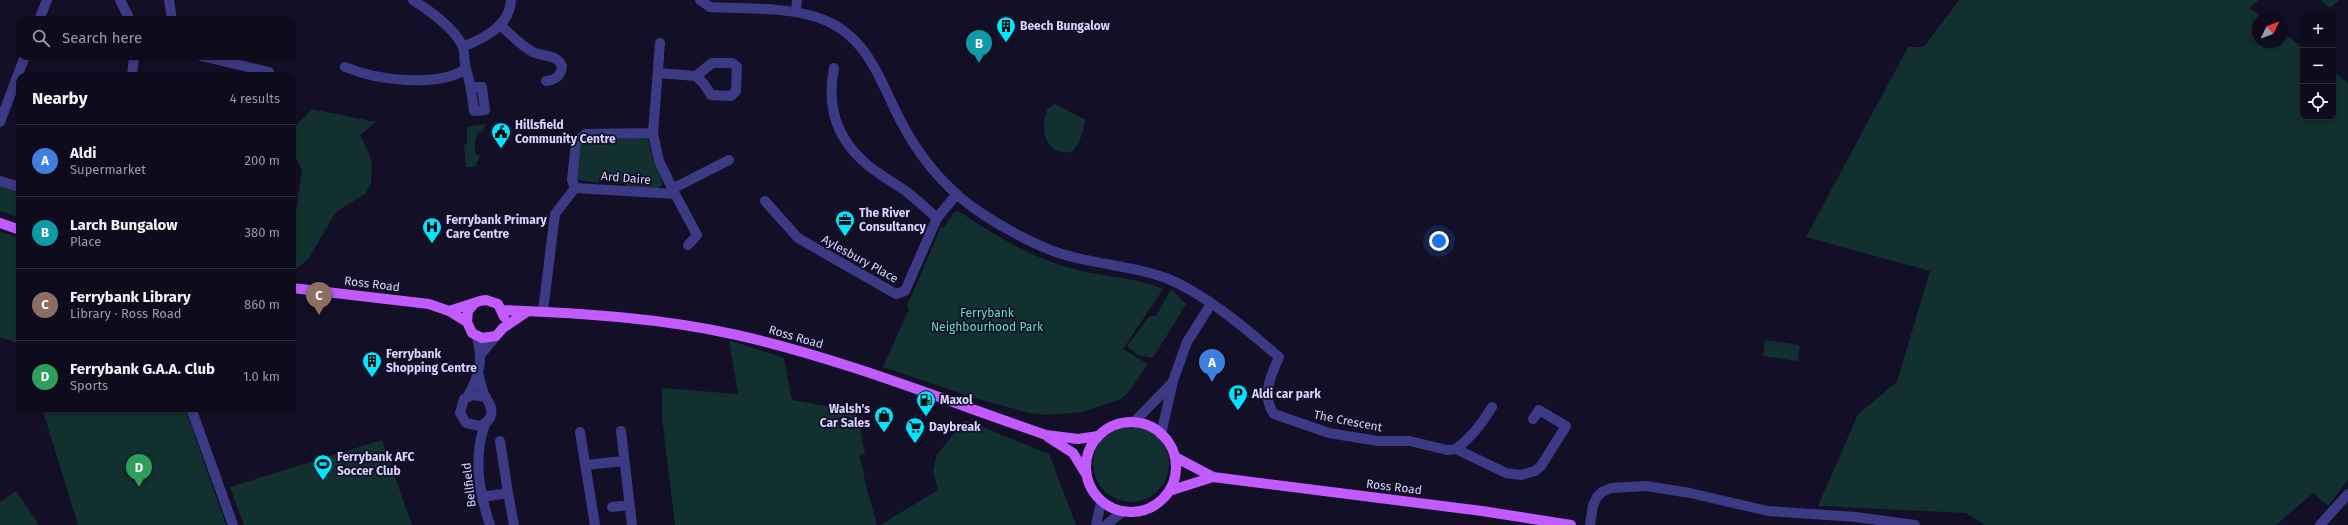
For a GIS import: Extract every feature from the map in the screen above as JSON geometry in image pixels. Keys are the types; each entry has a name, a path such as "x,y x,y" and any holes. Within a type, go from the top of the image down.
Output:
{"main road":[{"path":"0,223 16,229"},
{"name":"Ross Road","path":"296,288 429,304 449,311 466,322"},
{"path":"449,311 486,300 493,301 503,310 505,319 500,332"},
{"path":"474,304 468,311 466,322 470,330 477,337 488,338 500,332 528,311"},
{"name":"Ross Road","path":"503,310 542,311 665,323 766,342 834,362 1046,435"},
{"path":"1046,435 1073,453 1086,474 1091,488 1101,502 1117,510 1132,513 1149,509 1159,502 1169,491 1176,473 1175,457 1171,446 1152,428 1134,422 1112,426 1098,436 1088,453 1086,474"},
{"path":"1046,435 1078,439 1098,436"},
{"path":"1175,457 1213,477"},
{"name":"Ross Road","path":"1213,477 1482,511 1571,525"},
{"path":"1169,491 1213,477"}],"street":[{"path":"40,16 46,0"},
{"path":"120,0 128,16"},
{"path":"169,0 171,16"},
{"path":"414,0 446,25 463,47 466,69 470,78 471,87"},
{"path":"463,47 501,26 508,15 511,0"},
{"path":"700,0 710,6 796,12 810,15 831,23 848,35 868,55 913,142 936,174 956,195 1006,228 1034,242 1071,257 1147,271 1169,279 1211,304 1188,342 1173,381 1161,435"},
{"path":"796,12 797,0"},
{"path":"501,26 530,51 553,57 560,61 562,66 559,77 554,81 546,81"},
{"name":"Ard Daire","path":"660,43 659,73 653,132 659,161 697,235 688,245"},
{"path":"19,72 23,60"},
{"path":"132,72 134,60"},
{"path":"218,60 269,72"},
{"path":"345,67 362,74 410,79 451,77 466,69"},
{"path":"834,68 831,97 833,116 843,138 862,161 907,192 937,218 956,195"},
{"path":"659,73 696,76"},
{"path":"0,122 16,80"},
{"path":"542,311 555,214 575,188 572,180 576,142 580,137 586,134 653,132"},
{"name":"Ard Daire","path":"575,188 674,191 729,160"},
{"path":"0,181 16,186"},
{"name":"Aylesbury Place","path":"765,201 798,238 896,294 905,291 908,286 937,218"},
{"name":"The Crescent","path":"1211,304 1246,328 1280,357 1270,379 1268,389 1270,408 1274,414 1282,418 1329,433 1378,442 1410,440 1447,450 1456,449 1506,473 1528,475 1541,466 1566,426 1539,410 1533,419"},
{"path":"481,354 500,332"},
{"path":"477,337 481,354 479,376 468,396 461,404 460,413 464,421 469,425 480,426 485,424 489,421 492,411 492,406 486,397 479,376"},
{"path":"1134,422 1173,381"},
{"path":"468,396 477,394 486,397"},
{"path":"1456,449 1469,440 1492,407"},
{"path":"192,412 233,525"},
{"name":"Bellfield","path":"485,424 479,441 482,497 490,525"},
{"name":"Bellfield","path":"469,425 479,441"},
{"path":"621,431 632,525"},
{"path":"580,432 595,525"},
{"path":"500,441 514,525"},
{"path":"586,465 624,461"},
{"path":"1590,525 1593,506 1597,497 1602,492 1611,488 1646,486 1690,493 1768,511 1856,517 1915,525"},
{"path":"482,497 508,493"},
{"path":"2320,525 2348,494"},
{"path":"1096,525 1101,502"},
{"path":"612,507 630,505"},
{"path":"1106,525 1123,511"}],"green space":[{"path":"1959,0 2259,0 2249,8 2255,12 2252,12 2252,48 2288,48 2288,37 2300,46 2300,120 2336,120 2336,73 2348,83 2348,480 2328,506 2313,493 2276,525 1985,525 1966,513 1818,506 1858,414 1897,382 1930,271 1806,237 1908,47 1924,47"},
{"path":"2320,0 2339,0 2330,8"},
{"path":"1055,104 1086,120 1079,143 1072,152 1055,150 1046,139 1044,132 1045,116 1048,108"},
{"path":"312,109 376,122 360,135 370,155 372,168 371,183 365,194 336,212 309,258 296,269 296,211 302,170 296,158 296,126"},
{"path":"486,124 482,132 479,131 475,141 475,154 480,156 475,167 466,167 464,145 467,144 467,127"},
{"path":"584,137 648,138 652,158 662,180 662,185 657,189 626,186 624,183 600,180 598,183 578,180 575,170 575,158"},
{"path":"0,186 16,191 16,217 0,211"},
{"name":"Ferrybank Neighbourhood Park","path":"958,211 1000,237 1045,260 1077,270 1142,282 1163,289 1123,349 1148,364 1128,393 1121,399 1082,412 1047,415 1030,413 978,399 883,367 909,309 907,306 941,227 944,228 954,212"},
{"path":"0,232 16,237 16,343 0,337"},
{"path":"1171,289 1186,304 1153,358 1138,355 1127,346 1150,316 1156,316"},
{"path":"729,340 784,358 792,400 854,411 859,421 865,454 860,456 866,486 877,525 675,525 662,417 662,388 738,394"},
{"path":"1765,340 1800,345 1798,361 1763,356"},
{"path":"43,412 186,412 226,525 78,525"},
{"path":"965,420 1049,454 1076,525 880,525 938,490 933,472 936,456"},
{"path":"1131,426 1145,429 1158,437 1166,450 1169,464 1166,478 1158,491 1145,499 1131,502 1117,499 1104,491 1096,478 1093,464 1096,450 1104,437 1117,429"},
{"name":"Ferrybank AFC Soccer Club","path":"382,440 412,525 244,525 230,487"},
{"path":"16,491 39,525 0,525 0,502"}],"place":[{"name":"Beech Bungalow","path":"1006,43"},
{"name":"Larch Bungalow","path":"979,63"},
{"name":"Hillsfield Community Centre","path":"501,149"},
{"name":"The River Consultancy","path":"845,237"},
{"name":"Ferrybank Primary Care Centre","path":"432,244"},
{"name":"Ferrybank Library","path":"319,315"},
{"name":"Ferrybank Shopping Centre","path":"372,378"},
{"name":"Aldi","path":"1212,382"},
{"name":"Aldi car park","path":"1238,411"},
{"name":"Maxol","path":"926,417"},
{"name":"Walsh's Car Sales","path":"884,433"},
{"name":"Daybreak","path":"915,444"},
{"name":"Ferrybank AFC Soccer Club","path":"323,481"},
{"name":"Ferrybank G.A.A. Club","path":"139,487"}]}
